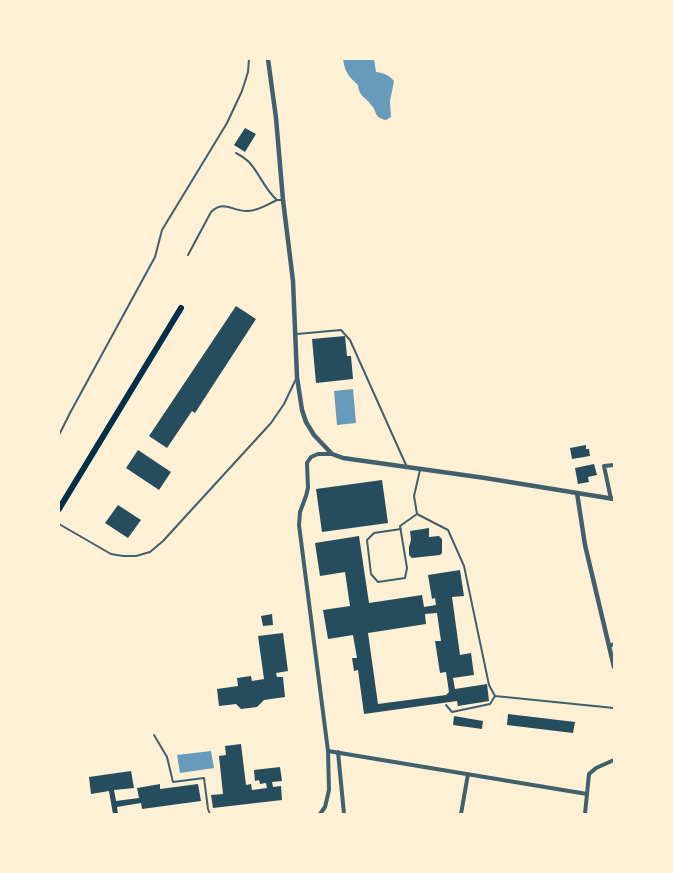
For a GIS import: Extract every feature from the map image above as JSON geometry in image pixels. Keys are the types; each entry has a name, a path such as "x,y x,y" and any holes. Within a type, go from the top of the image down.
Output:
{"highway":[{"path":"59,509 181,308"}],"street":[{"path":"268,59 293,281 297,377 302,410 306,422 314,435 332,454"},
{"path":"320,814 325,807 329,790 328,751 299,525 300,512 308,488 307,463 311,457 318,454 332,454 343,458 485,478 613,499 604,466 614,465"},
{"path":"577,493 585,545 612,645 614,667"},
{"path":"328,751 587,794"},
{"path":"338,752 344,814"},
{"path":"585,814 589,774 596,768 614,760"},
{"path":"461,814 468,774"}],"lane":[{"path":"59,435 155,257 162,230 227,123 242,91 248,72 249,59"},
{"path":"236,153 247,160 272,196 278,200"},
{"path":"188,255 211,212 216,207 224,206 245,211 283,200"},
{"path":"295,334 342,330 350,340 406,468"},
{"path":"59,524 111,554 136,556 150,552 163,541 271,423 284,404 297,377"},
{"path":"417,514 414,496 420,470"},
{"path":"401,530 374,533 368,540 371,574 378,582 406,578 407,568 401,530 400,526 417,514"},
{"path":"417,514 448,530 464,566 489,685 495,696"},
{"path":"446,705 452,712 490,704 495,696"},
{"path":"495,696 614,708"},
{"path":"154,735 168,757 173,782 204,778 210,814"}],"water":[{"path":"343,59 374,59 376,72 390,77 394,81 390,101 391,117 386,120 377,116 374,108 361,95 358,85 348,74"},
{"path":"353,389 356,423 337,425 334,391"},
{"path":"211,751 214,768 180,773 177,755"}],"building":[{"path":"245,128 256,134 245,152 234,145"},
{"path":"236,306 256,319 195,413 192,411 167,448 149,436"},
{"path":"345,336 347,356 351,356 353,379 316,383 312,339"},
{"path":"586,445 590,456 572,459 570,448"},
{"path":"138,450 171,472 159,490 126,468"},
{"path":"594,464 597,475 588,477 589,482 578,484 575,468"},
{"path":"382,480 388,523 322,532 316,489"},
{"path":"118,505 141,520 128,538 105,523"},
{"path":"429,528 429,537 439,536 442,539 442,553 440,555 412,558 409,555 410,531"},
{"path":"359,536 369,603 422,595 424,607 436,605 435,598 432,599 428,575 460,570 464,596 452,597 460,655 471,653 474,675 453,678 455,689 487,684 489,701 458,706 457,701 364,714 358,670 354,671 352,658 357,658 353,635 328,639 323,610 350,606 345,572 320,576 315,543","holes":["437,613 441,641 435,641 440,673 446,672 449,692 446,695 378,704 368,633 426,624 425,614"]},
{"path":"272,614 273,625 263,626 261,616"},
{"path":"283,633 288,671 276,673 277,677 283,677 285,697 264,700 257,707 241,709 236,704 219,706 217,689 238,686 237,678 251,676 252,681 264,679 258,636"},
{"path":"508,714 575,722 573,733 507,725"},
{"path":"454,716 483,721 482,729 453,725"},
{"path":"241,744 246,785 251,784 252,790 267,788 266,783 260,784 259,780 255,781 254,770 280,767 282,781 272,782 273,787 281,786 282,800 213,808 211,795 223,794 219,756 226,755 225,746"},
{"path":"131,771 134,788 114,790 116,801 139,798 137,788 160,784 160,789 198,784 201,801 142,809 141,803 117,807 118,814 113,814 109,791 91,794 89,777"}]}
